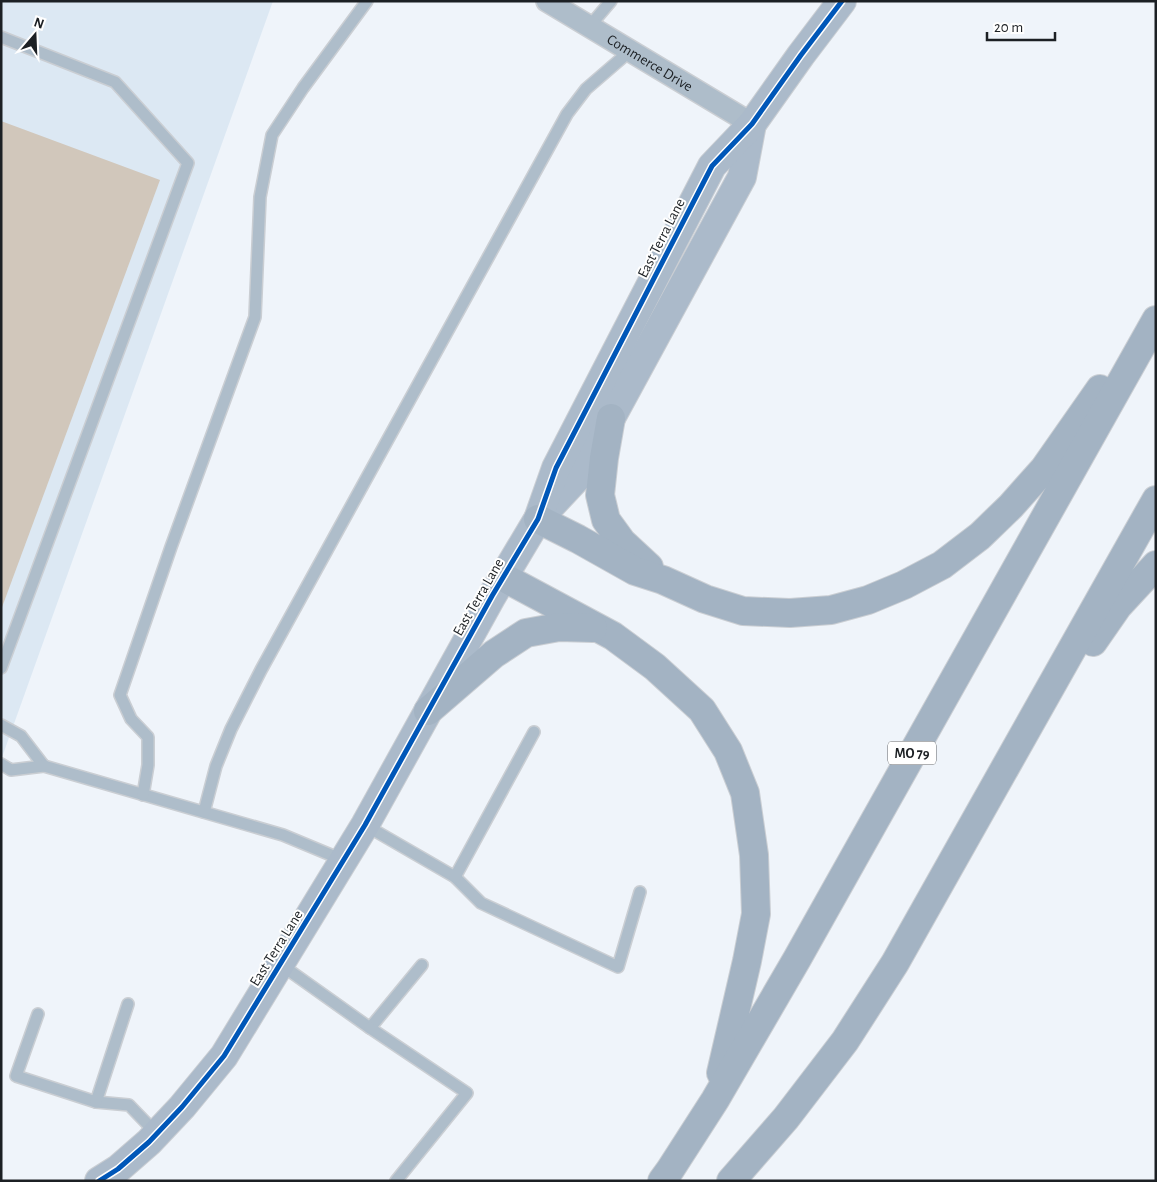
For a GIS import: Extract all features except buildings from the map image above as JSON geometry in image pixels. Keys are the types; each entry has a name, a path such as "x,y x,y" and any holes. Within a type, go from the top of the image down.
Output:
{"main road":[{"path":"538,519 635,571 663,580 705,599 743,611 790,613 830,610 868,600 904,585 942,565 980,536 1011,506 1044,469 1156,310"},
{"name":"MO 79","path":"662,1181 715,1100 797,959 1156,320"},
{"path":"612,418 604,458 600,495 606,520 622,542 663,580"},
{"path":"731,1181 786,1118 845,1041 895,963 1156,500"},
{"path":"1004,768 1118,606 1156,565"},
{"path":"503,577 613,636 655,666 702,710 728,751 745,793 754,855 756,914 715,1100"},
{"path":"428,711 494,654 526,633 560,627 597,628"}],"street":[{"name":"Commerce Drive","path":"547,1 752,124"},
{"name":"East Terra Lane","path":"99,1181 118,1169 157,1134 224,1056 344,861 503,577 538,519 556,468 712,166 752,124 842,1"},
{"name":"East Terra Lane","path":"538,519 576,478 612,418 742,177 752,124"}],"lane":[{"path":"143,795 148,765 148,737 131,719 120,695 170,547 255,317 260,197 272,136 303,88 367,1"},
{"path":"589,27 611,1"},
{"path":"1,37 116,82 188,163 1,667"},
{"path":"204,812 216,766 261,670 562,122 586,89 630,51"},
{"path":"1,725 22,736 44,766"},
{"path":"455,877 534,732"},
{"path":"1,764 11,770 44,766 283,835 344,861"},
{"path":"365,825 455,877 481,903 618,967 640,892"},
{"path":"280,964 370,1028 468,1093 396,1181"},
{"path":"370,1028 422,965"},
{"path":"96,1102 128,1004"},
{"path":"38,1014 16,1076 96,1102 128,1105 157,1134"}],"shaded area":[{"path":"1,1 273,1 1,760"}],"cycle path":[{"path":"99,1181 118,1169 149,1142 182,1107 224,1056 365,825 492,596 538,519 556,468 712,166 752,124 842,1"}]}
